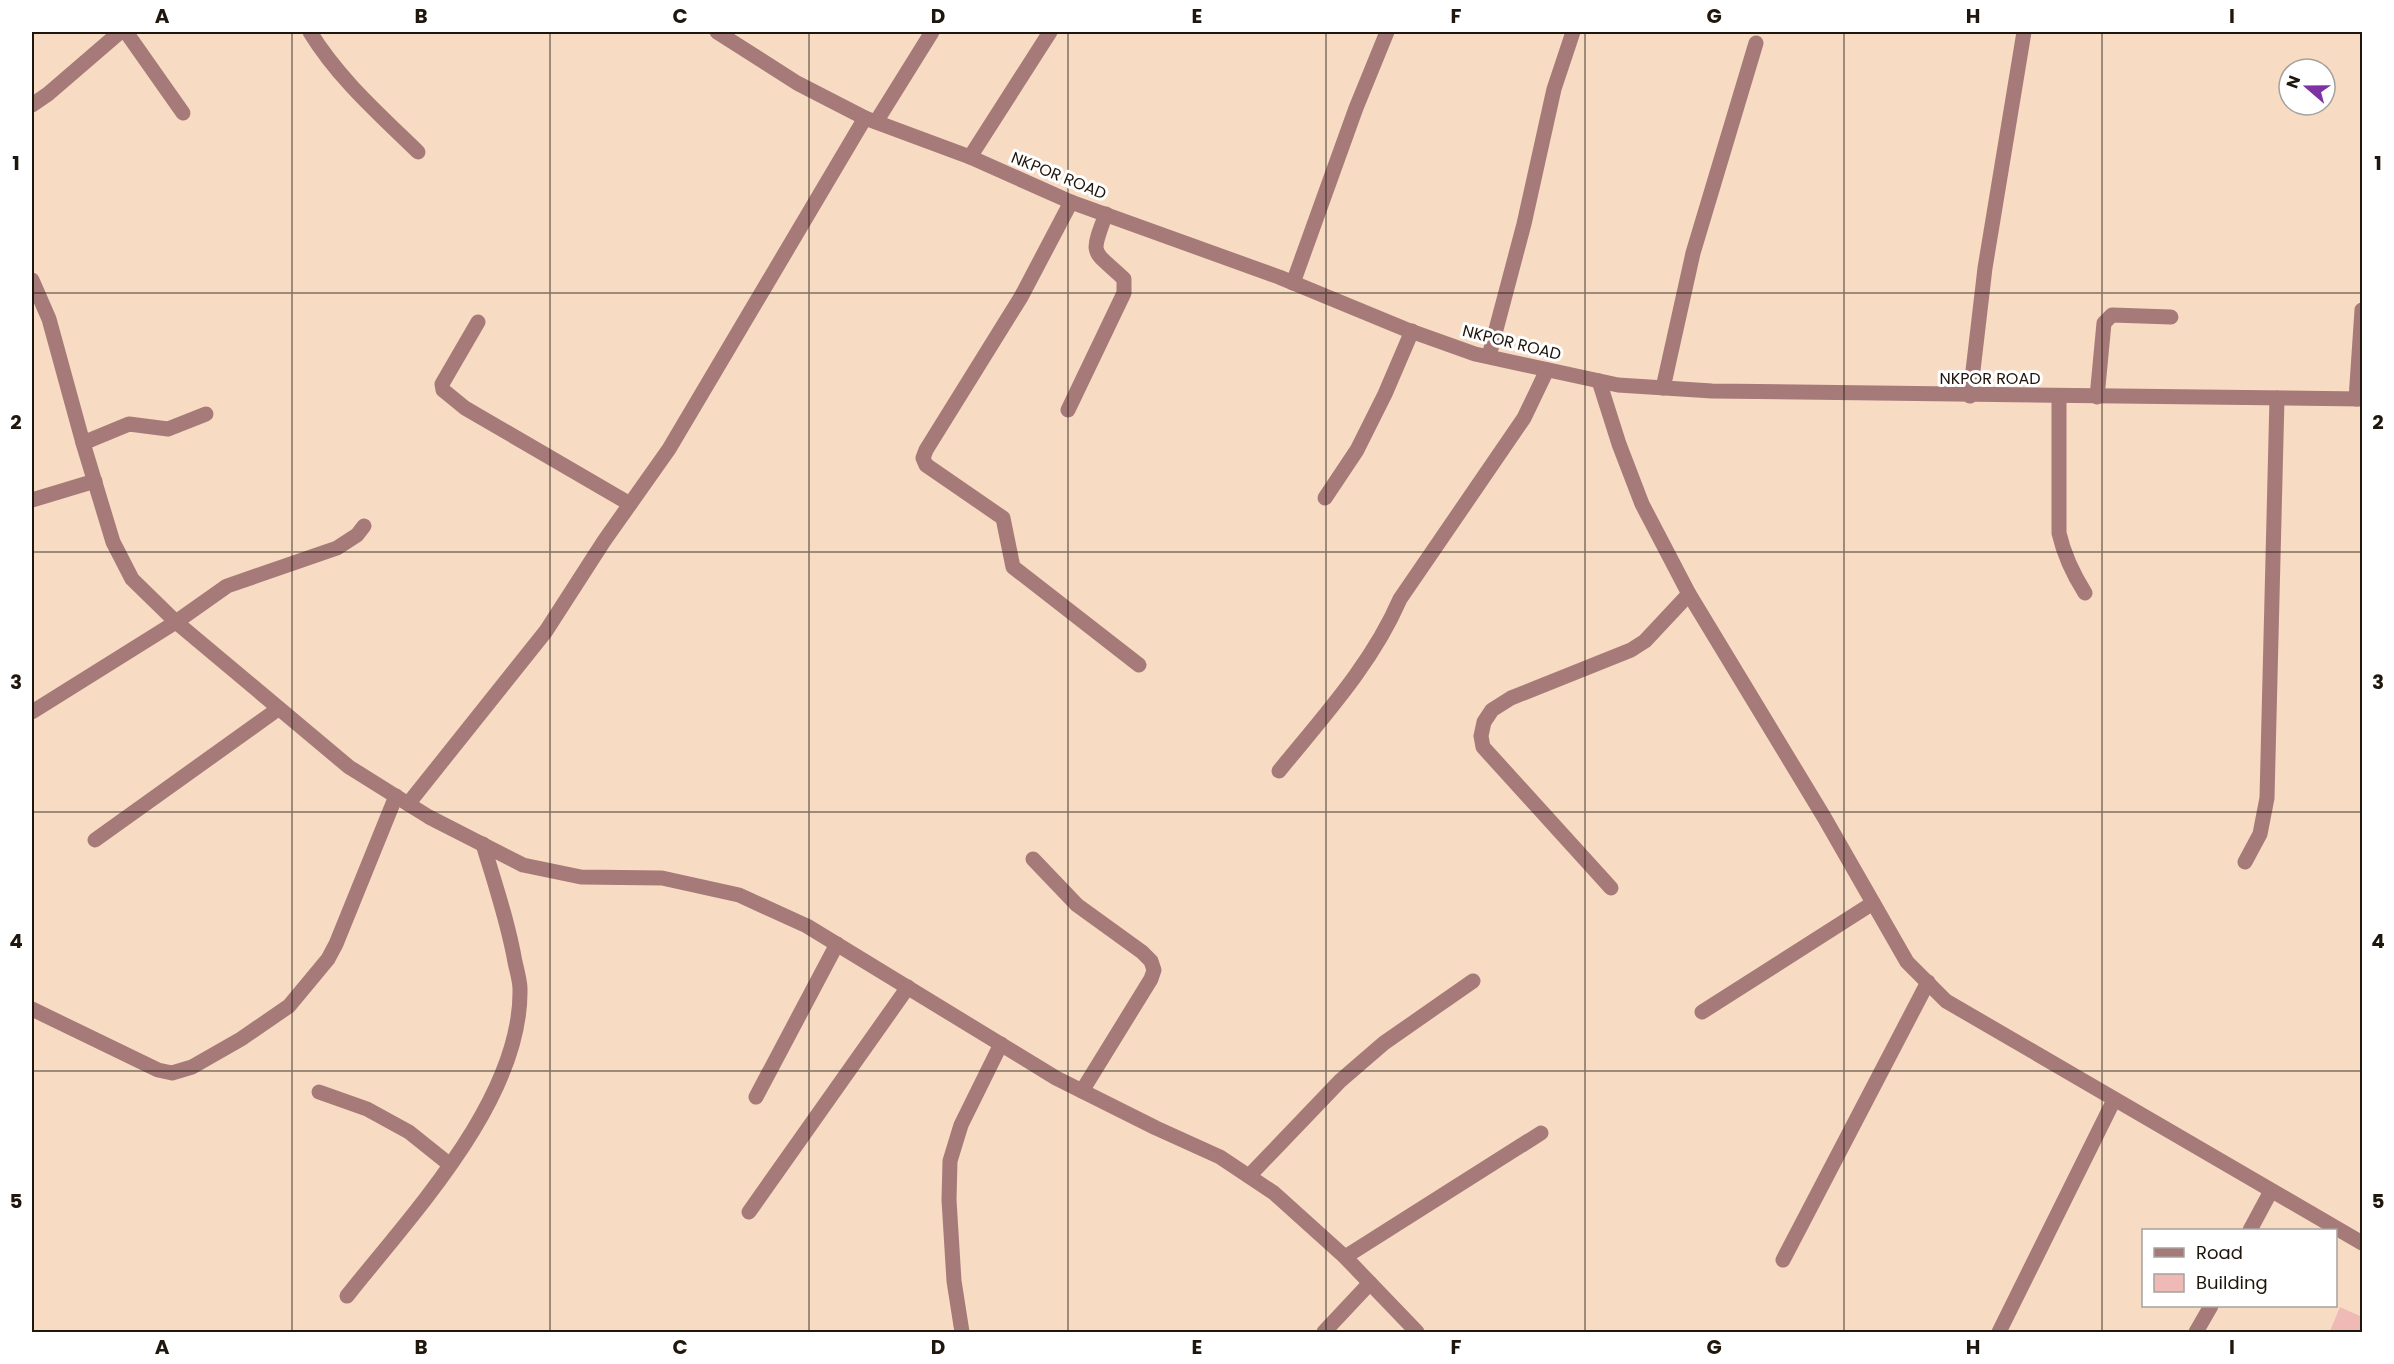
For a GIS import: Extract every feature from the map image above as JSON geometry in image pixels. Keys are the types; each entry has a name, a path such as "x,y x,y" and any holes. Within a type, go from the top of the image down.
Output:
{"street":[{"path":"32,105 120,32"},
{"path":"126,32 183,113"},
{"path":"310,32 360,96 418,152"},
{"name":"NKPOR ROAD","path":"717,32 797,83 871,120 970,157 1071,202 1293,283 1412,331 1489,356 1618,386 1735,392 2359,399"},
{"path":"32,1009 158,1070 172,1073 192,1067 241,1040 290,1006 328,959 402,800 546,631 675,439 871,120 932,32"},
{"path":"970,157 1050,32"},
{"path":"1293,283 1387,32"},
{"path":"1489,356 1524,224 1554,90 1573,32"},
{"path":"1970,396 1985,268 2024,32"},
{"path":"1663,388 1693,253 1756,43"},
{"path":"1071,202 1021,297 923,458 926,465 1003,518 1013,567 1139,665"},
{"path":"1068,410 1124,293 1124,279 1102,261 1095,252 1095,244 1106,214"},
{"path":"32,280 49,319 113,542 132,579 176,622 349,766 429,817 523,865 581,877 662,878 739,895 807,926 1056,1078 1220,1157 1249,1176 1274,1193 1345,1257 1417,1332"},
{"path":"2359,399 2362,310"},
{"path":"2097,397 2104,323 2107,319 2112,315 2171,317"},
{"path":"478,322 442,384 443,390 465,408 630,504"},
{"path":"1325,498 1357,450 1385,394 1412,331"},
{"path":"1279,771 1345,690 1376,646 1400,599 1524,418 1547,370"},
{"path":"1599,381 1619,444 1642,504 1689,594 1824,817 1907,962 1946,1001 2362,1243"},
{"path":"2059,396 2059,533 2066,559 2085,593"},
{"path":"2244,862 2260,834 2267,798 2277,398"},
{"path":"83,443 129,424 168,429 206,414"},
{"path":"32,500 95,481"},
{"path":"32,712 176,622 227,586 337,548 357,535 364,526"},
{"path":"1611,888 1484,747 1481,736 1484,722 1492,710 1510,698 1631,650 1645,641 1689,594"},
{"path":"94,840 278,709"},
{"path":"347,1296 449,1164 493,1097 514,1040 520,989 510,930 483,844"},
{"path":"1033,859 1077,905 1142,952 1151,961 1154,970 1151,979 1082,1091"},
{"path":"1702,1012 1873,903"},
{"path":"756,1097 837,944"},
{"path":"1249,1176 1340,1081 1366,1058 1473,981"},
{"path":"1783,1260 1928,982"},
{"path":"749,1212 908,987"},
{"path":"962,1332 953,1269 949,1200 950,1161 961,1125 1001,1044"},
{"path":"319,1092 376,1114 409,1132 449,1164"},
{"path":"1999,1332 2114,1100"},
{"path":"1345,1257 1541,1133"},
{"path":"2251,1229 2271,1191"},
{"path":"1324,1332 1370,1283"},
{"path":"2196,1332 2210,1307"}],"building":[{"path":"2340,1307 2362,1317 2362,1332 2330,1331"}]}
